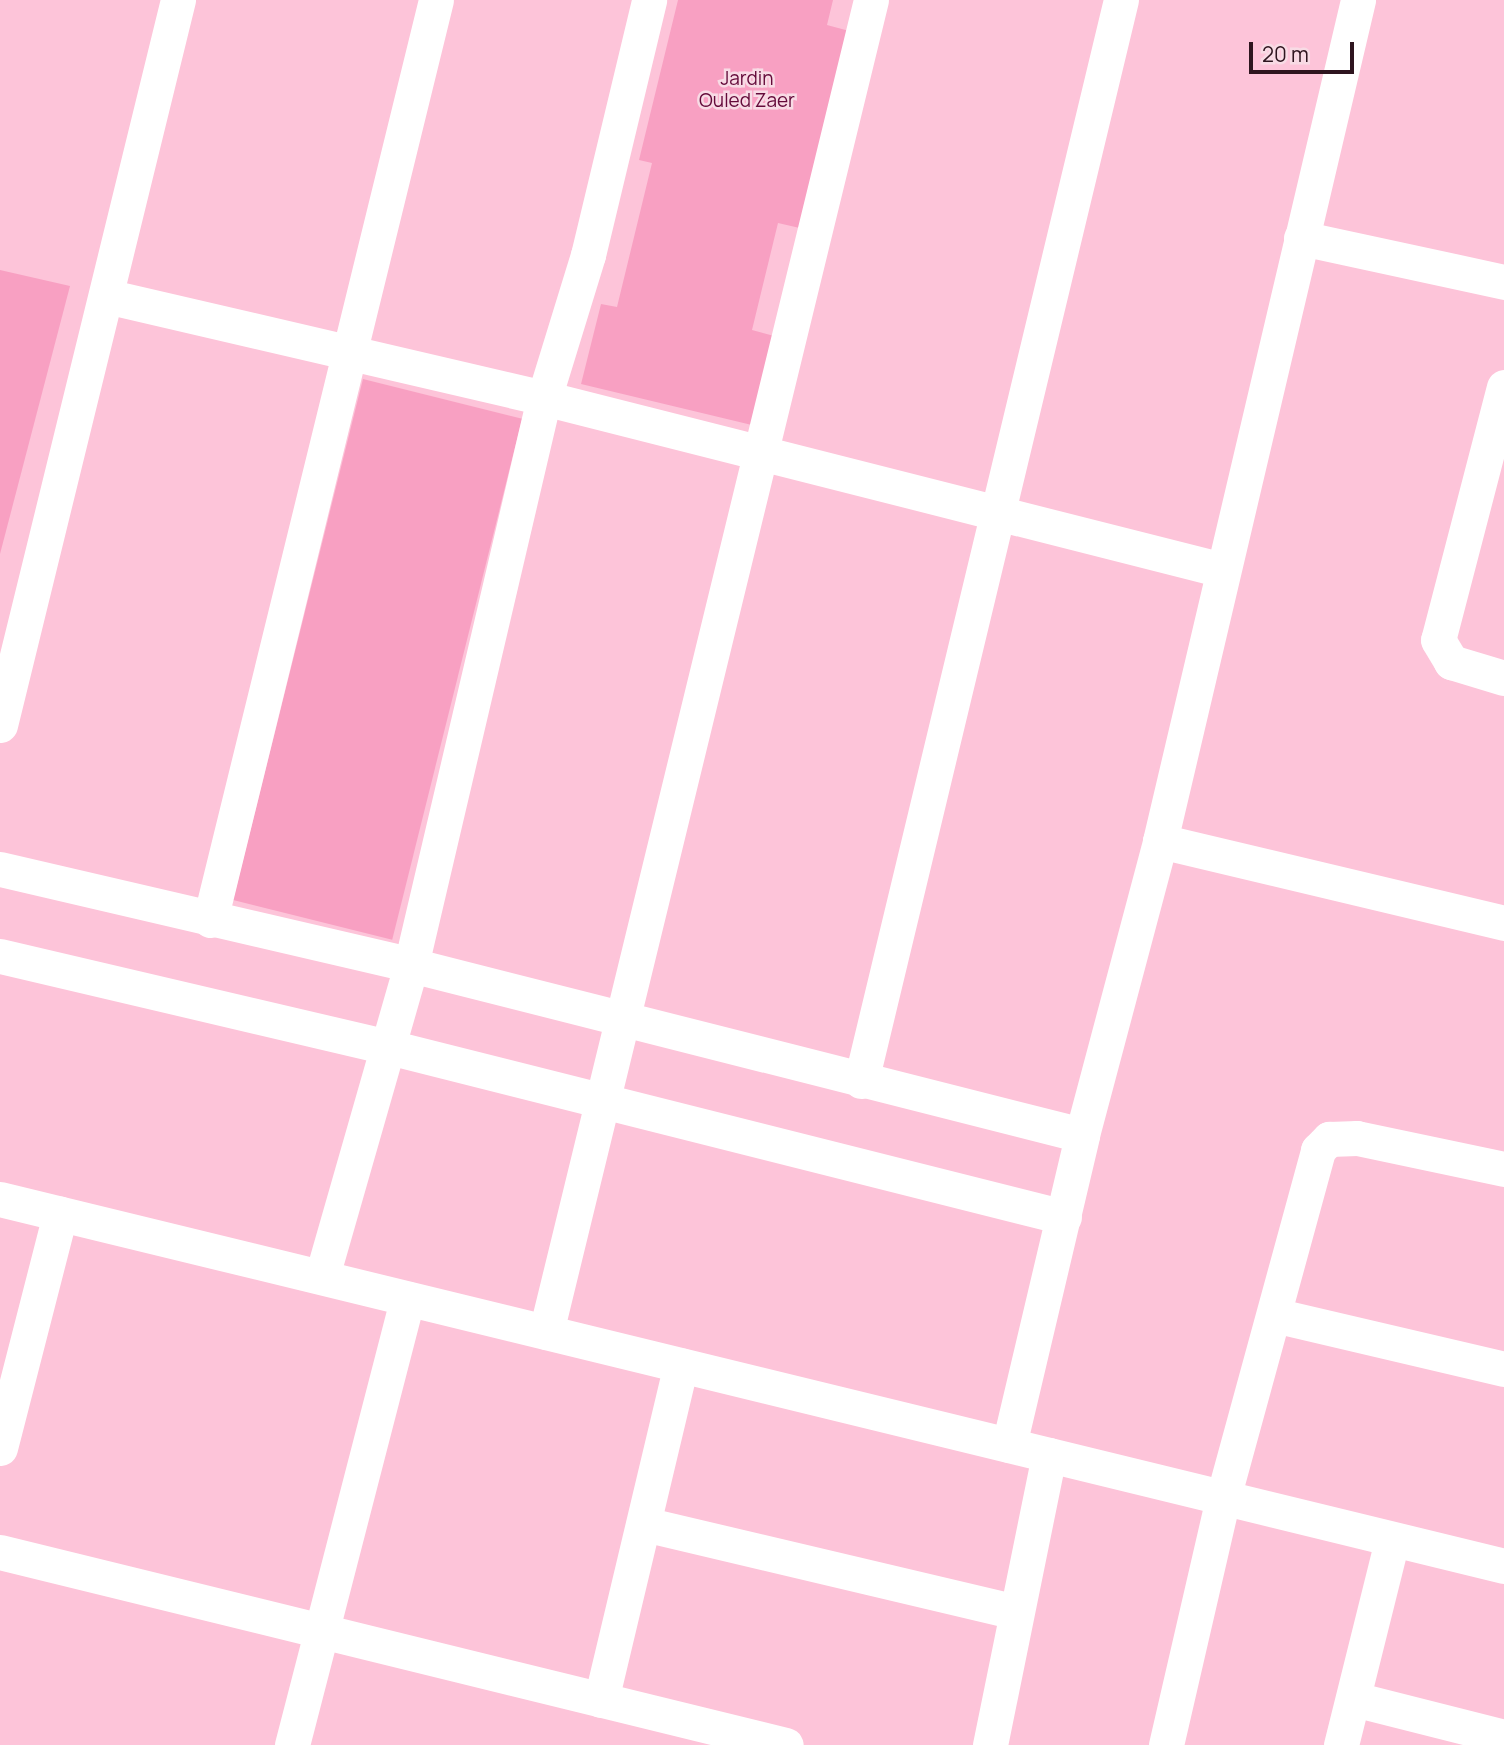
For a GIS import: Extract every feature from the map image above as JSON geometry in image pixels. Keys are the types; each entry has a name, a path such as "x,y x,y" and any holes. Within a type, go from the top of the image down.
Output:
{"street":[{"path":"0,725 178,0"},
{"path":"210,920 436,0"},
{"path":"322,1276 411,965 544,398 587,255 649,0"},
{"path":"547,1332 871,0"},
{"path":"861,1081 1121,0"},
{"path":"1009,1446 1082,1135 1160,841 1358,0"},
{"path":"1301,238 1504,282"},
{"path":"106,296 544,398 1000,511 1222,570"},
{"path":"1504,387 1437,639 1451,662 1504,678"},
{"path":"1160,841 1504,923"},
{"path":"0,869 411,965 1082,1135"},
{"path":"0,956 388,1047 601,1103 1064,1217"},
{"path":"1166,1745 1223,1498 1274,1315 1311,1166 1329,1139 1357,1138 1504,1169"},
{"path":"0,1199 1504,1566"},
{"path":"0,1448 9,1372 61,1214"},
{"path":"292,1745 324,1632 407,1298"},
{"path":"1274,1315 1504,1369"},
{"path":"601,1700 681,1366"},
{"path":"990,1745 1049,1455"},
{"path":"644,1524 1016,1612"},
{"path":"1341,1745 1392,1540"},
{"path":"0,1552 786,1745"},
{"path":"1354,1699 1504,1737"}],"green space":[{"name":"Jardin Ouled Zaer","path":"678,0 833,0 827,25 853,32 804,229 778,223 752,330 778,337 756,426 581,384 601,304 617,307 652,163 639,160"},
{"path":"0,270 70,286 0,554"},
{"path":"363,379 522,419 392,940 233,900"}]}
